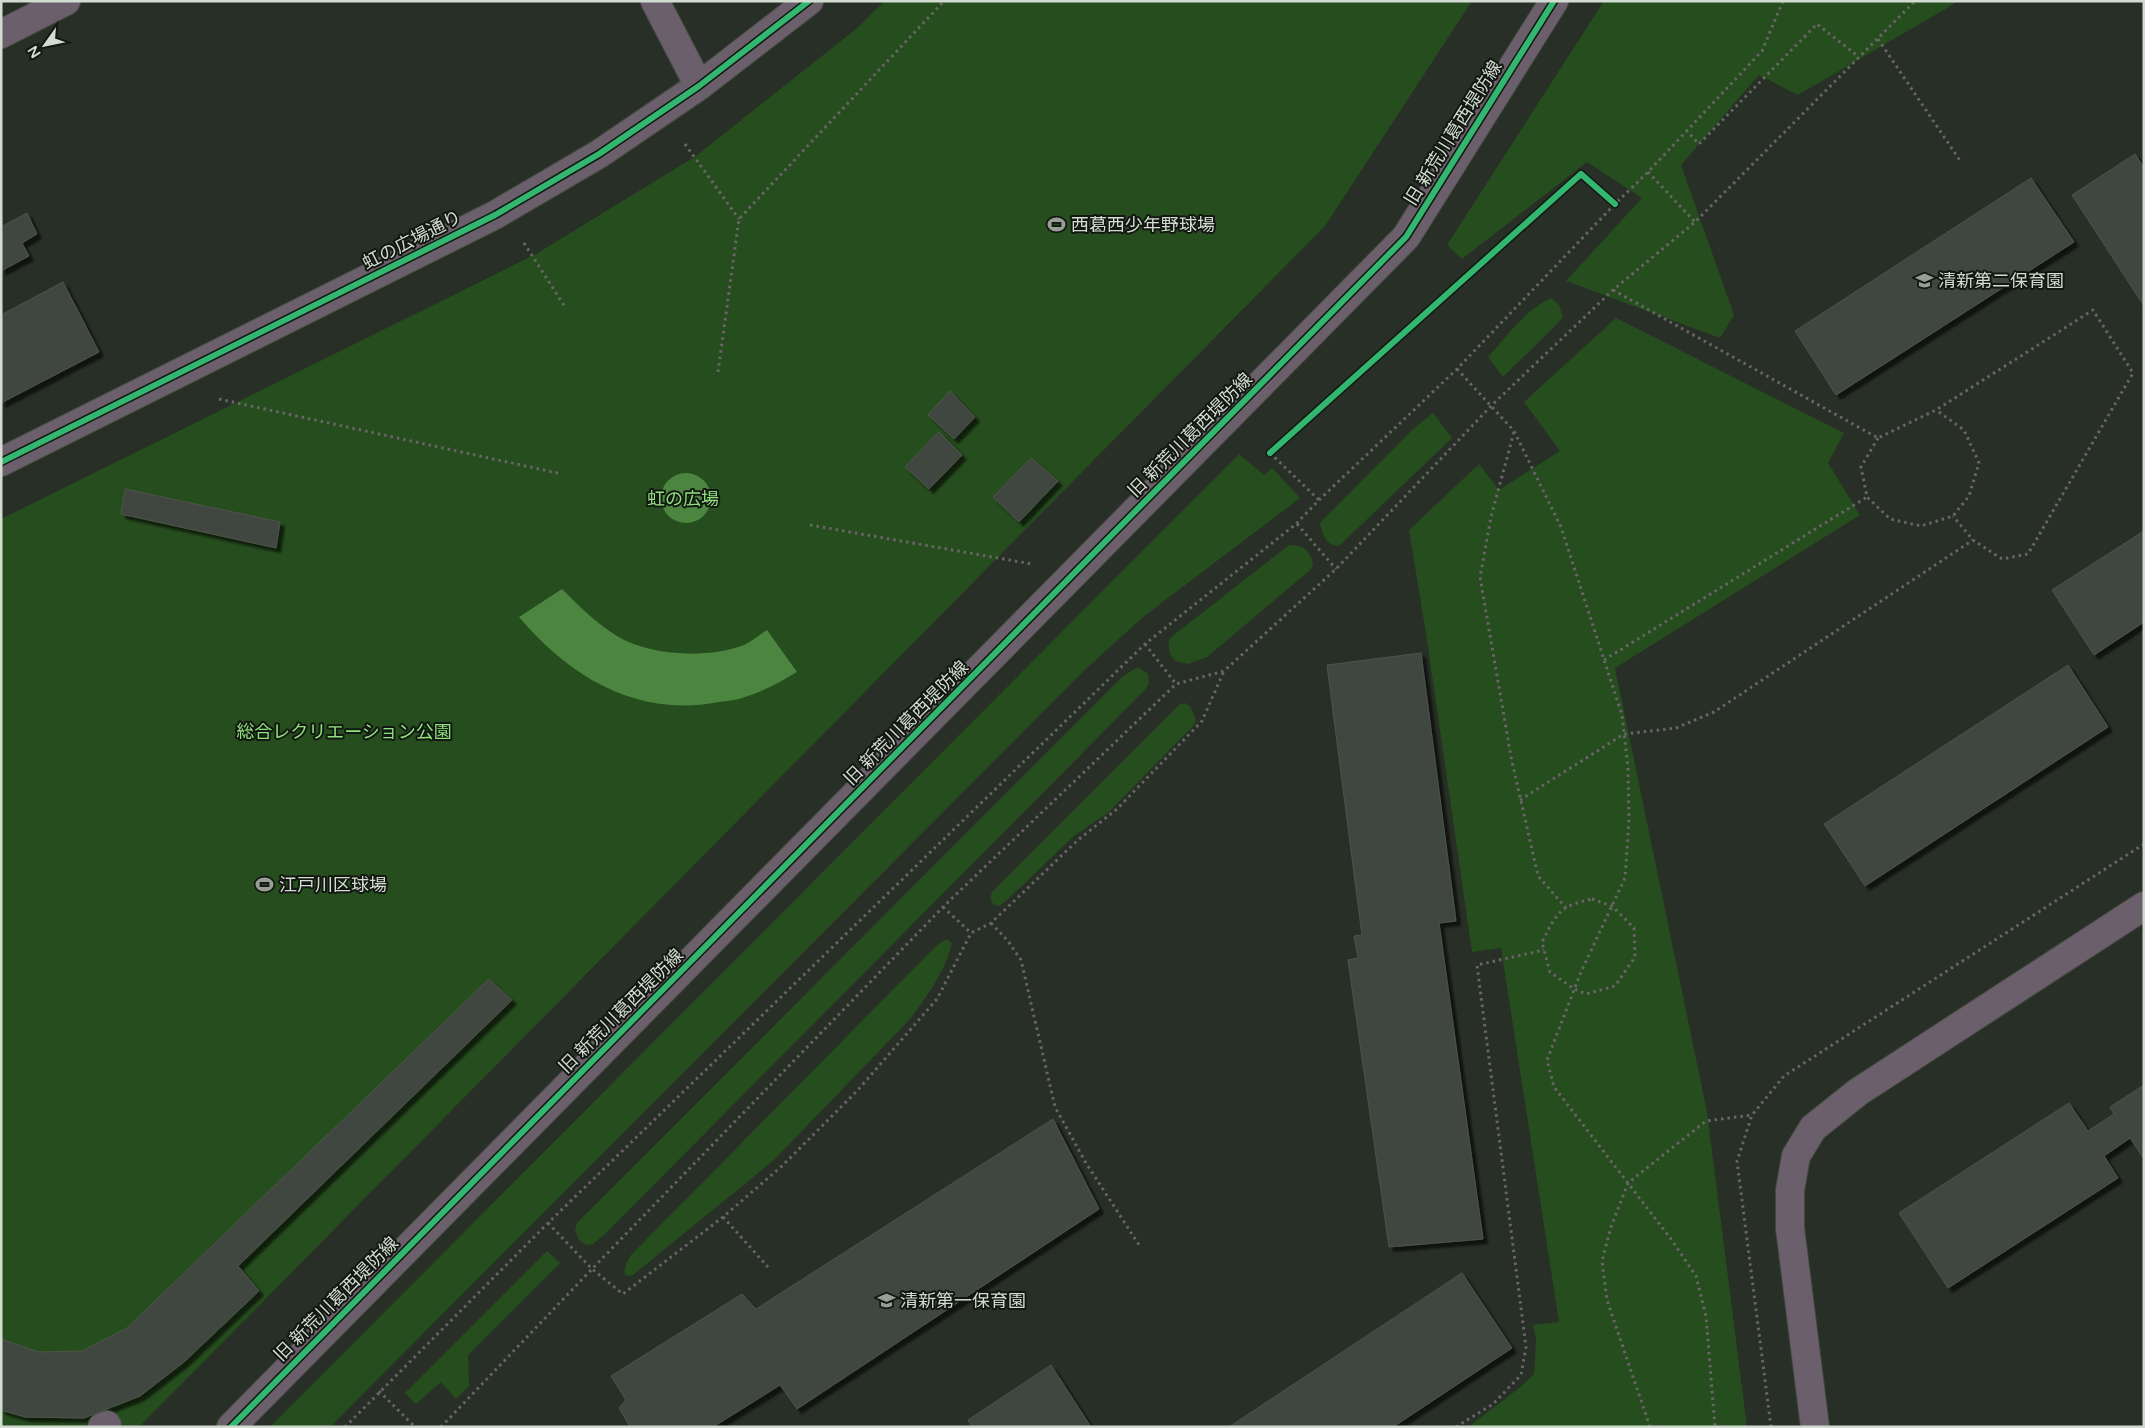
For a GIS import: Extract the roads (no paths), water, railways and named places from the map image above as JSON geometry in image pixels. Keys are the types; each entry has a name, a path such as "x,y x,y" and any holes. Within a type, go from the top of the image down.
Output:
{"street":[{"path":"1,34 28,10 66,1"},
{"path":"655,1 699,86"},
{"name":"虹の広場通り","path":"1,462 495,215 600,154 699,86 810,1"},
{"name":"旧 新荒川葛西堤防線","path":"231,1427 1406,237 1554,1"},
{"path":"1816,1427 1790,1228 1790,1190 1796,1156 1813,1128 1858,1092 2144,906"}],"place":[{"name":"西葛西少年野球場","path":"1057,225"},
{"name":"清新第二保育園","path":"1924,281"},
{"name":"江戸川区球場","path":"265,885"},
{"name":"清新第一保育園","path":"886,1301"}],"park label":[{"name":"虹の広場","path":"683,499"},
{"name":"総合レクリエーション公園","path":"344,732"}]}
